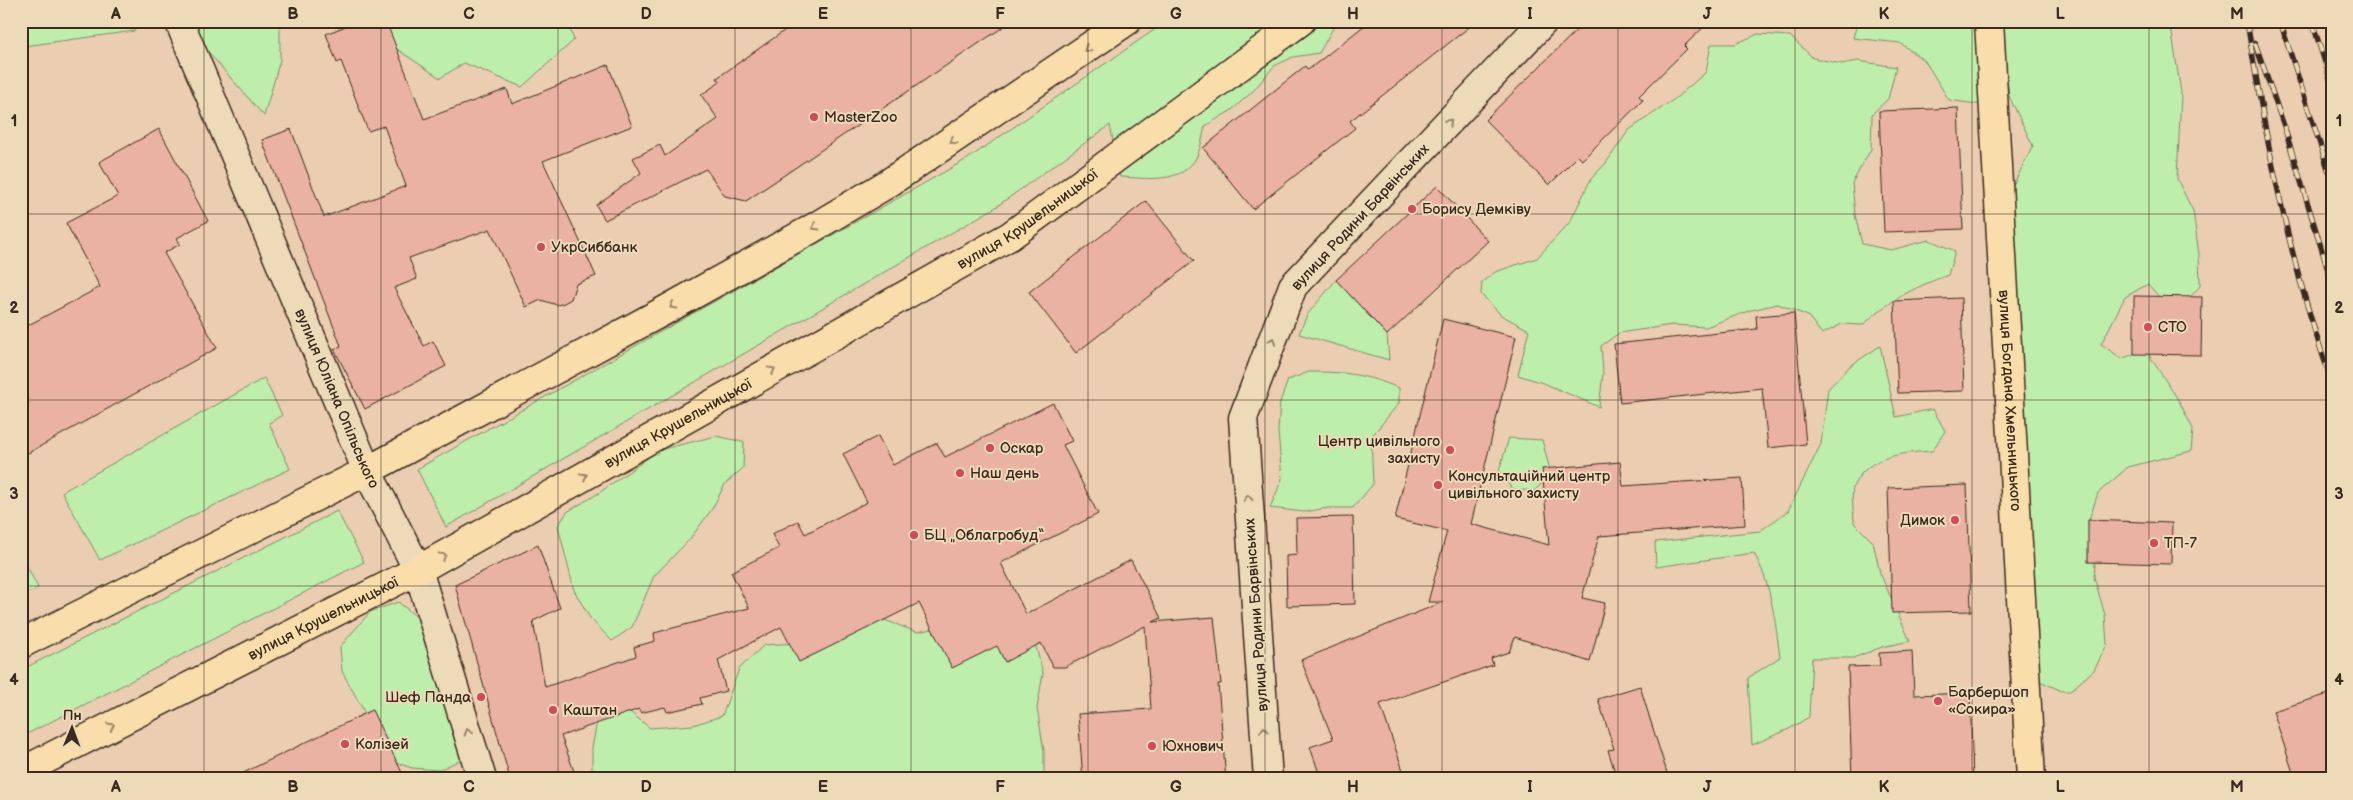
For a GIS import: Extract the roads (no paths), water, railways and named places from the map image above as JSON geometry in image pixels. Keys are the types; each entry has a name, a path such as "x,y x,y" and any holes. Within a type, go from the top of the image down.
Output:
{"main road":[{"path":"21,644 367,471 662,312 864,198 962,135 1127,21"},
{"name":"вулиця Крушельницької","path":"21,772 418,570 1010,236 1302,21"},
{"name":"вулиця Богдана Хмельницького","path":"1989,21 2031,779"}],"street":[{"name":"вулиця Юліана Опільського","path":"179,21 367,471 418,570 482,779"},
{"name":"вулиця Родини Барвінських","path":"1268,779 1243,418 1293,286 1544,21"}],"railway":[{"path":"2247,21 2262,112 2281,203 2304,293 2332,382"},
{"path":"2280,21 2332,181"},
{"path":"2312,21 2332,85"},
{"path":"2255,43 2284,126 2332,283"}],"place":[{"name":"MasterZoo","path":"814,117"},
{"name":"Борису Демківу","path":"1412,209"},
{"name":"УкрСиббанк","path":"541,247"},
{"name":"СТО","path":"2148,327"},
{"name":"Оскар","path":"990,448"},
{"name":"Центр цивільного захисту","path":"1450,450"},
{"name":"Наш день","path":"960,473"},
{"name":"Консультаційний центр цивільного захисту","path":"1438,485"},
{"name":"Димок","path":"1955,520"},
{"name":"БЦ „Облагробуд“","path":"914,535"},
{"name":"ТП-7","path":"2154,543"},
{"name":"Шеф Панда","path":"481,697"},
{"name":"Барбершоп «Сокира»","path":"1938,701"},
{"name":"Каштан","path":"553,710"},
{"name":"Колізей","path":"345,744"},
{"name":"Юхнович","path":"1152,746"}]}
